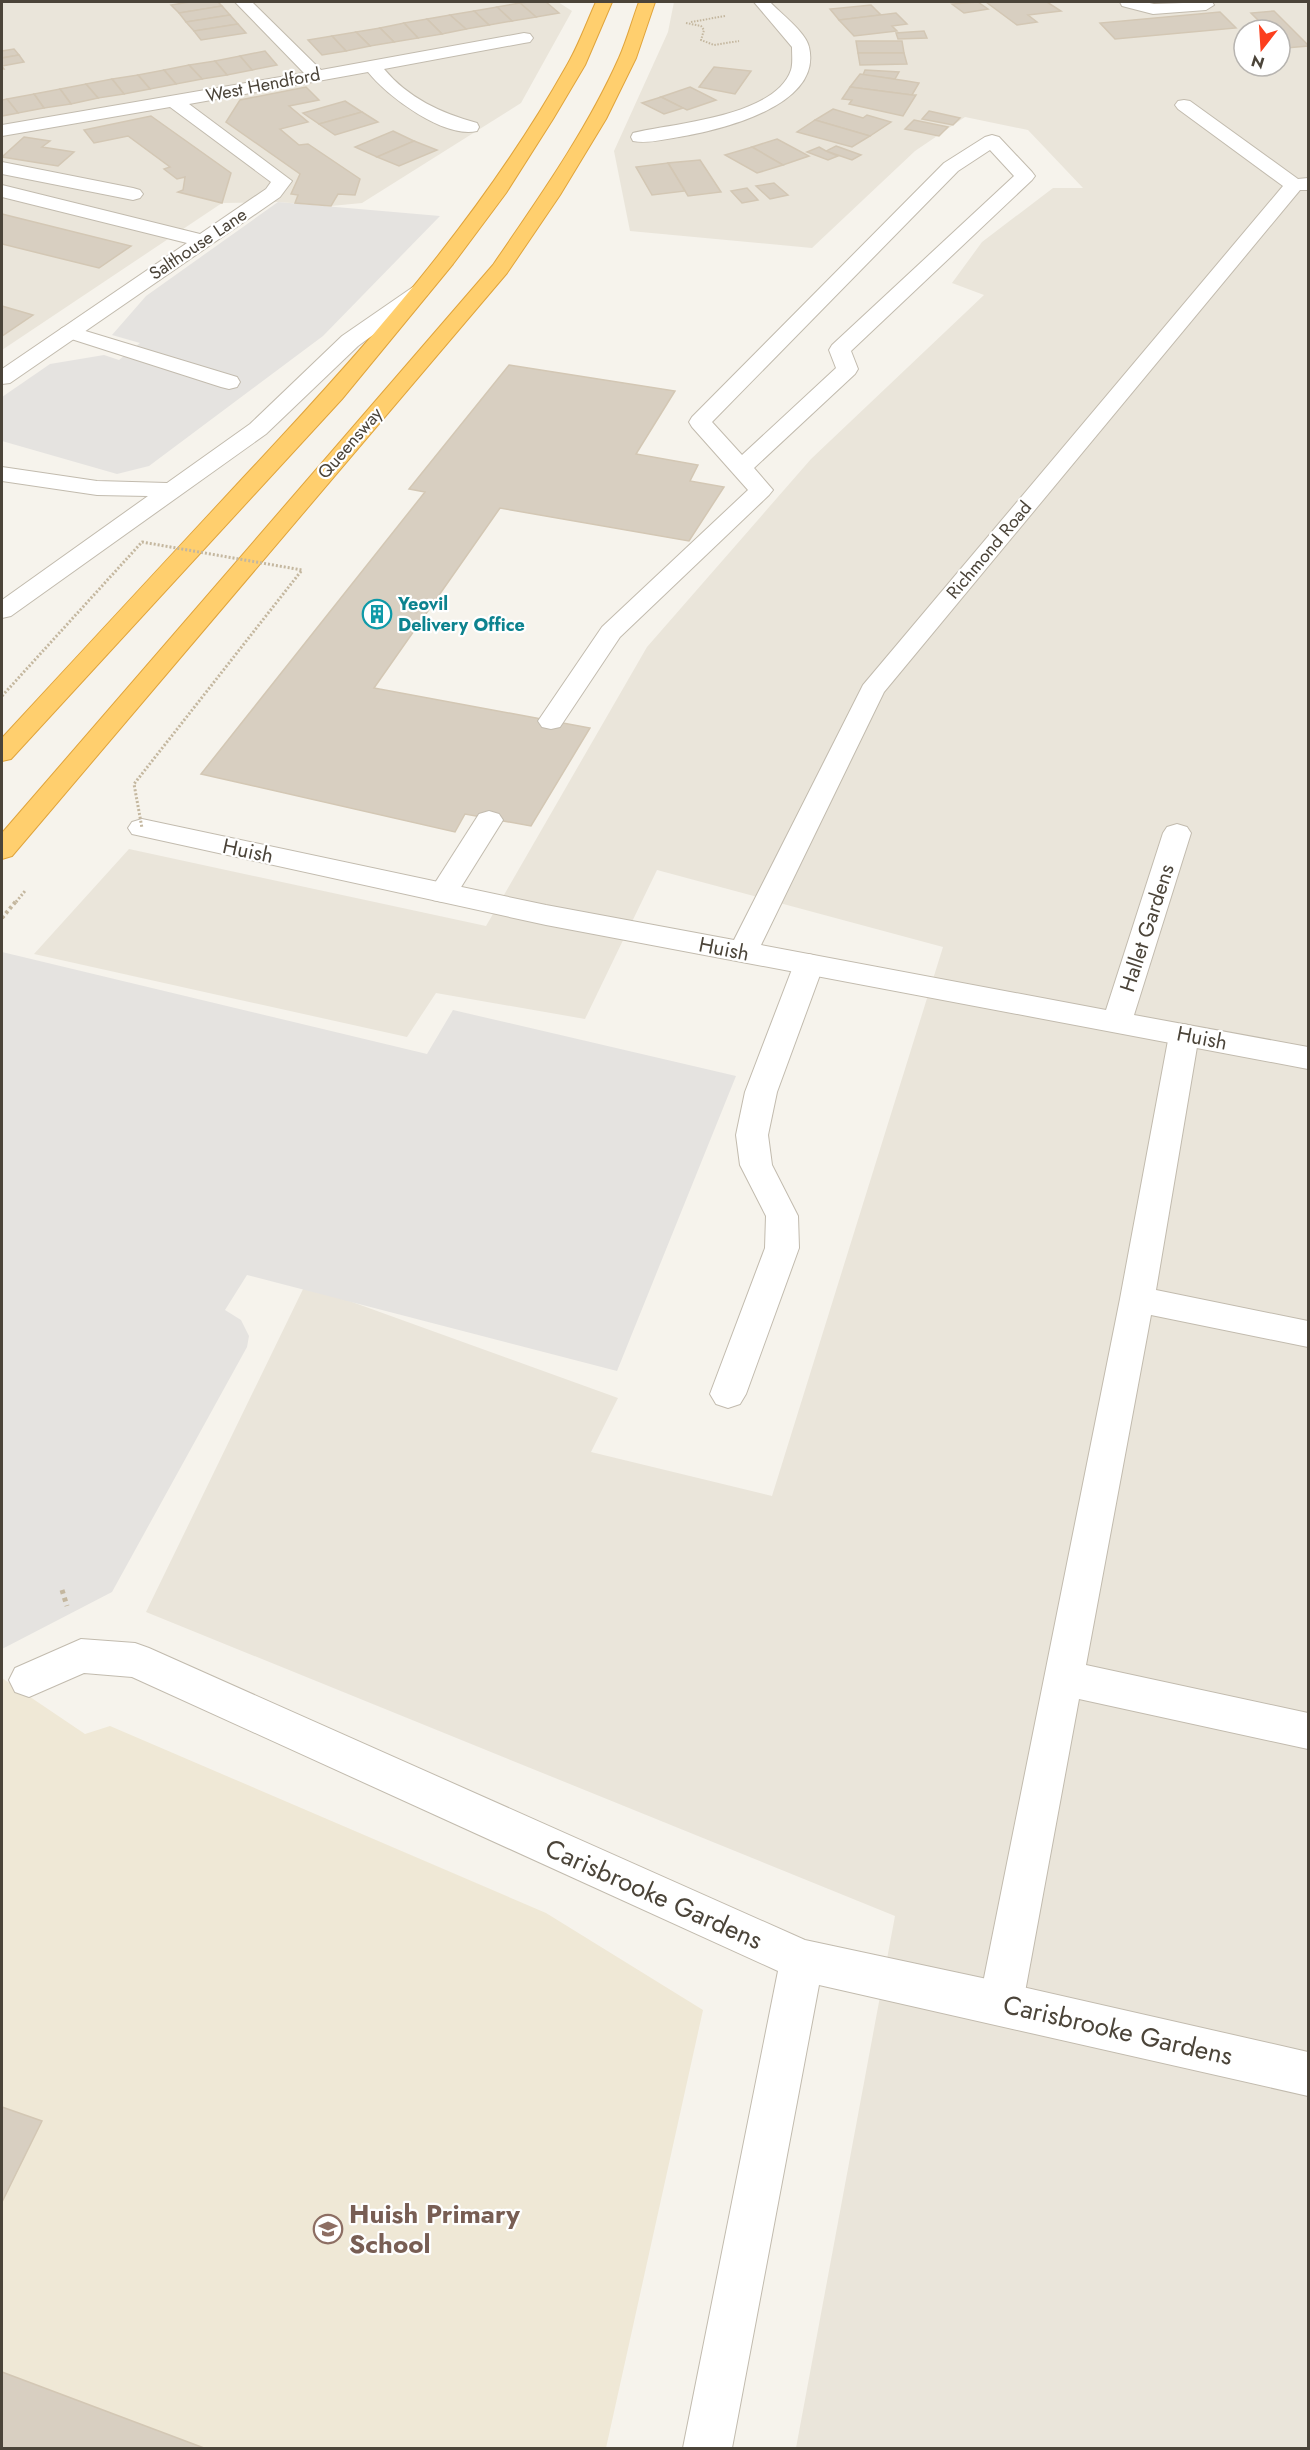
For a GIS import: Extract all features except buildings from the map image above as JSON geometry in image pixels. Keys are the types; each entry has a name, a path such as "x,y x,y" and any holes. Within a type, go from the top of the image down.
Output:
{"highway":[{"path":"2,753 334,394 446,260 496,193 544,119 576,65 604,2"},
{"name":"Queensway","path":"2,850 500,269 594,124 625,64 647,2"}],"street":[{"path":"243,2 315,74"},
{"path":"640,137 687,131 723,122 762,107 789,87 802,65 801,44 762,2"},
{"path":"1128,2 1153,9 1206,5"},
{"name":"West Hendford","path":"2,130 175,102 315,74 524,38"},
{"path":"372,66 397,94 422,110 442,120 470,128"},
{"name":"Salthouse Lane","path":"2,378 273,194 282,182 175,102"},
{"name":"Richmond Road","path":"743,952 872,690 1301,185 1184,105"},
{"path":"551,721 610,632 760,490 700,422 951,167 992,141 1025,176 840,350 847,369 741,468"},
{"path":"2,168 133,194"},
{"path":"2,191 204,241"},
{"path":"2,611 258,429 350,341 420,291"},
{"path":"69,332 229,382"},
{"path":"2,474 97,488 170,490"},
{"path":"443,893 489,820"},
{"name":"Huish","path":"142,828 443,893 1308,1058"},
{"name":"Hallet Gardens","path":"1117,1022 1177,833"},
{"path":"728,1394 782,1248 782,1216 756,1165 752,1135 761,1092 810,964"},
{"path":"1002,2003 1137,1299 1184,1035"},
{"path":"1137,1299 1308,1334"},
{"name":"Carisbrooke Gardens","path":"29,1680 81,1656 135,1660 802,1960 1002,2003 1308,2074"},
{"path":"1063,1678 1308,1731"},
{"path":"707,2448 802,1960"}],"path":[{"path":"688,22 726,16"},
{"path":"2,696 142,542 302,570 134,784 142,828"}],"shaded area":[{"path":"2,2 558,2 572,11 521,103 362,203 331,206 278,202 222,203 2,350"},
{"path":"674,2 1308,2 1308,2448 796,2448 895,1916 146,1612 305,1285 618,1398 591,1452 772,1496 943,947 657,870 585,1019 436,993 407,1037 34,954 129,849 486,926 647,647 811,459 984,295 952,283 982,242 1053,188 1083,188 1028,130 965,117 915,151 812,248 630,231 614,151 668,32"},
{"path":"278,202 440,216 323,336 149,466 117,474 2,441 2,397 50,364 104,355 119,360 140,343 112,335 146,296"},
{"path":"2,952 427,1054 453,1010 736,1076 617,1371 247,1275 225,1310 241,1320 249,1336 247,1347 112,1592 2,1649"},
{"name":"Huish Primary School","path":"2,1678 85,1734 110,1726 546,1913 703,2010 606,2448 2,2448"}],"place":[{"name":"Yeovil Delivery Office","path":"377,614"},
{"name":"Huish Primary School","path":"328,2229"}]}
